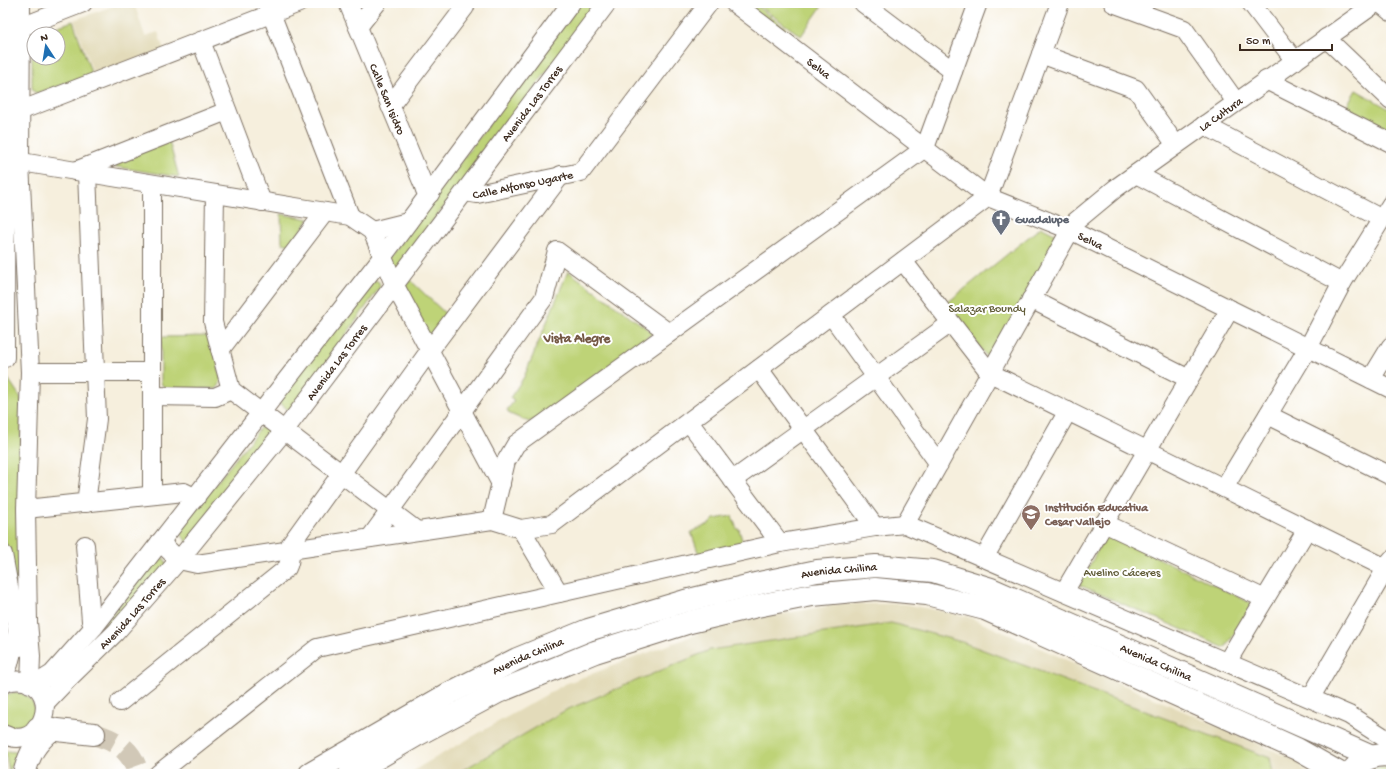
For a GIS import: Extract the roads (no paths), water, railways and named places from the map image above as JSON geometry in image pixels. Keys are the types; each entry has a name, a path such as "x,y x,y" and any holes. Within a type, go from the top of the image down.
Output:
{"main road":[{"name":"Avenida Chilina","path":"310,774 450,693 517,659 588,630 685,601 764,582 817,571 876,566 933,571 991,588 1387,752"},
{"name":"Avenida Chilina","path":"350,774 417,735 498,692 595,652 690,622 756,606 805,597 876,589 927,594 985,608 1297,750 1341,774"},
{"path":"24,774 28,759 39,740 40,730 94,734"},
{"path":"364,774 417,735"},
{"path":"1350,774 1357,765 1387,752"}],"street":[{"path":"6,3 22,110 9,160 30,372 26,509 28,622 31,656 29,683"},
{"path":"5,358 10,32 21,3"},
{"path":"10,32 83,3"},
{"path":"22,110 201,41 269,8 299,3"},
{"name":"Calle San Isidro","path":"348,3 425,190 430,194"},
{"path":"358,27 377,3"},
{"name":"Avenida Las Torres","path":"29,683 44,679 52,674 94,627 383,256 571,3"},
{"name":"Avenida Las Torres","path":"45,703 116,632 179,560 284,431 607,3"},
{"name":"Calle Alfonso Ugarte","path":"465,192 477,194 561,175 581,172 709,3"},
{"name":"Selva","path":"734,3 988,197 1070,230 1391,389"},
{"path":"863,3 953,71"},
{"path":"492,520 506,461 516,444 924,148 978,3"},
{"path":"160,542 179,560 197,564 492,520 522,529 552,524 988,197 1060,3"},
{"path":"1113,3 1184,29 1236,102"},
{"path":"1251,3 1295,61"},
{"name":"La Cultura","path":"905,524 1075,222 1116,188 1376,3"},
{"path":"1380,3 1391,12"},
{"path":"390,106 465,7"},
{"path":"269,8 350,216"},
{"path":"1326,38 1391,100"},
{"path":"201,41 262,202"},
{"path":"1041,54 1136,89 1176,145"},
{"path":"1266,80 1391,143"},
{"path":"81,172 227,111"},
{"path":"1204,125 1386,212 1342,283 1308,348 1224,488"},
{"path":"9,160 350,216 372,231 394,284 501,484"},
{"path":"81,172 98,419 86,503"},
{"path":"1136,174 1342,283"},
{"path":"120,702 287,568 291,559 290,545 430,350 561,175"},
{"path":"152,184 152,495"},
{"path":"215,194 213,322 230,390 417,531"},
{"path":"220,350 325,212"},
{"path":"372,231 408,222"},
{"path":"370,538 544,298 557,251 669,333"},
{"path":"903,261 990,373 1307,529 1388,564 1311,698"},
{"path":"1031,299 1189,379"},
{"path":"1064,592 1230,309"},
{"path":"831,315 939,464"},
{"path":"733,480 951,322"},
{"path":"1371,379 1391,346"},
{"path":"759,369 875,527"},
{"path":"30,372 152,372"},
{"path":"152,396 215,397 230,390"},
{"path":"984,558 1068,412"},
{"path":"1268,415 1391,476"},
{"path":"689,422 780,543"},
{"path":"26,509 184,492 196,498"},
{"path":"1104,523 1265,599"},
{"path":"158,774 317,648 780,543 875,527 905,524 1349,715 1387,752"},
{"path":"522,529 559,593"},
{"path":"1227,662 1307,529"},
{"path":"85,545 91,621 94,627"},
{"path":"3,554 17,631 29,683"},
{"path":"3,677 9,664 17,631"},
{"path":"3,684 16,680 29,683 38,689 45,703 44,716 40,730 21,753 16,774"},
{"path":"3,734 23,737 40,730"}],"tunnel":[{"path":"94,734 122,747 132,758 138,774"}],"place":[{"name":"Guadalupe","path":"1001,236"},
{"name":"Institución Educativa Cesar Vallejo","path":"1031,531"}],"district":[{"name":"Vista Alegre","path":"577,337"}],"park label":[{"name":"Salazar Boundy","path":"987,308"},
{"name":"Avelino Cáceres","path":"1122,572"}]}
